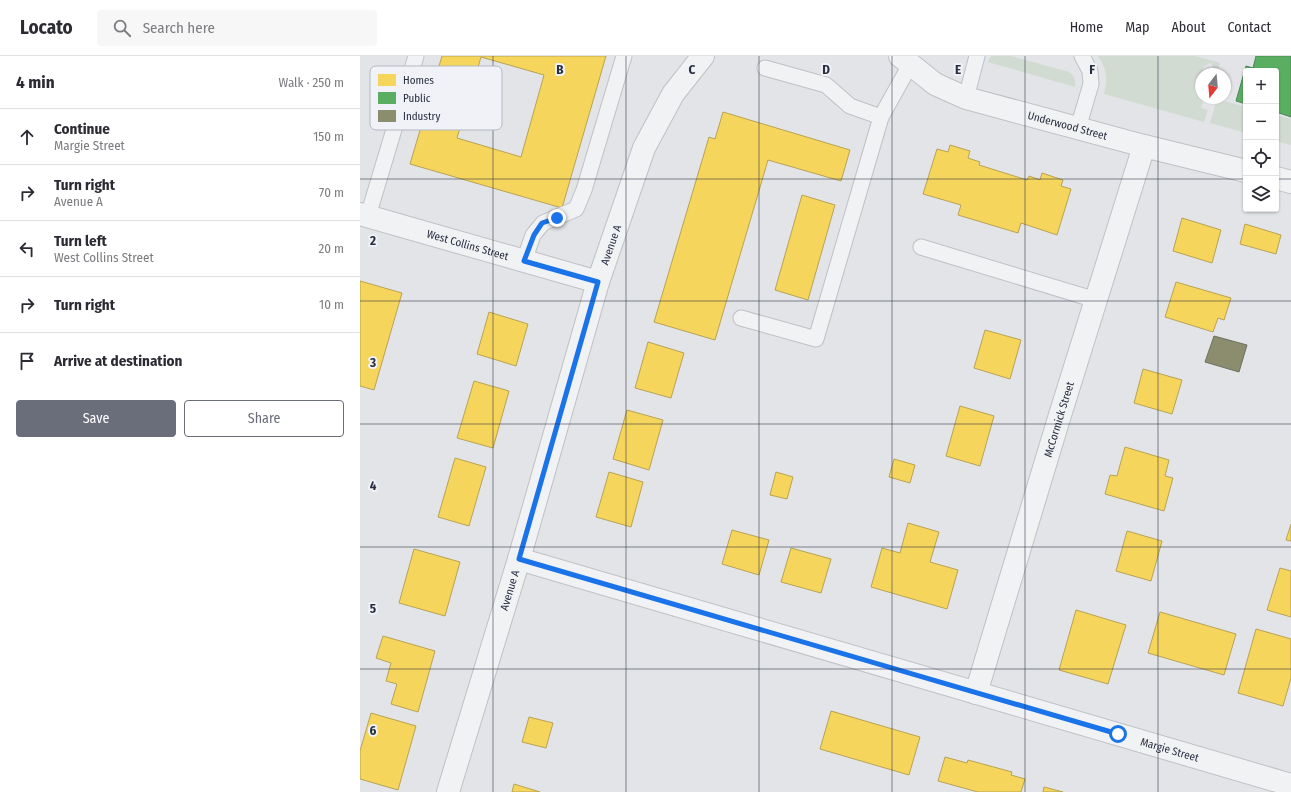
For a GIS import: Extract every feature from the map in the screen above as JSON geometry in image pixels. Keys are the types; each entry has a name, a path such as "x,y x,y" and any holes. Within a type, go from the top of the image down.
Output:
{"street":[{"name":"Avenue A","path":"448,792 519,559 598,282 644,148 673,94 700,57"},
{"name":"Underwood Street","path":"905,61 934,84 966,98 1144,146 1243,170"},
{"name":"McCormick Street","path":"976,693 1144,146"},
{"path":"1279,179 1291,182"},
{"name":"West Collins Street","path":"364,215 598,282"},
{"name":"Margie Street","path":"519,559 1291,785"}],"lane":[{"path":"413,66 416,56"},
{"path":"524,261 534,235 542,223 576,209 584,190 624,56"},
{"path":"966,98 977,56"},
{"path":"1078,128 1091,84 1090,71 1082,56"},
{"path":"741,318 816,339 880,118 905,61"},
{"path":"765,68 826,85 850,106 880,118"},
{"path":"364,215 392,130"},
{"path":"921,247 1096,300"}],"shaded area":[{"path":"991,56 1011,56 1069,72 1074,78 1075,87 988,62"},
{"path":"1098,56 1195,56 1220,63 1219,68 1213,68 1210,63 1203,68 1195,68 1195,104 1202,104 1201,108 1208,110 1204,122 1104,94 1106,74"},
{"path":"1231,103 1243,106 1243,132 1210,123 1216,104"},
{"path":"1279,116 1291,119 1291,145 1279,142"}],"building: Homes":[{"path":"442,56 606,56 562,208 410,164 420,130 459,130 457,138 521,157 544,75 481,57 478,66 439,66"},
{"path":"723,112 850,150 841,181 768,160 715,340 654,322 709,137 715,139"},
{"path":"950,145 970,151 968,158 980,162 979,165 1027,180 1029,176 1040,180 1042,173 1063,180 1061,186 1071,189 1057,235 1021,223 1018,233 958,215 961,205 923,194 937,149 948,152"},
{"path":"802,195 835,205 808,300 775,290"},
{"path":"1182,218 1221,230 1212,263 1173,251"},
{"path":"1245,224 1281,235 1276,254 1240,244"},
{"path":"360,281 402,293 374,390 360,386"},
{"path":"1176,282 1231,298 1224,320 1218,318 1213,332 1165,317"},
{"path":"489,312 528,324 516,366 477,354"},
{"path":"985,330 1021,340 1010,379 974,368"},
{"path":"648,342 684,353 671,398 635,388"},
{"path":"1143,369 1182,380 1172,414 1134,403"},
{"path":"474,381 509,391 493,448 457,438"},
{"path":"960,406 994,416 980,466 946,456"},
{"path":"627,410 663,420 649,470 613,459"},
{"path":"1125,447 1169,460 1165,476 1173,478 1164,511 1105,494 1110,475 1117,476"},
{"path":"455,458 486,467 469,526 438,517"},
{"path":"894,459 915,465 910,483 889,477"},
{"path":"609,472 643,482 631,527 596,517"},
{"path":"776,472 793,477 787,499 770,495"},
{"path":"908,523 939,532 930,562 958,570 947,609 871,587 882,548 900,553"},
{"path":"1291,524 1291,541 1286,540"},
{"path":"732,530 769,540 759,575 722,564"},
{"path":"1127,531 1162,541 1151,581 1116,571"},
{"path":"791,548 831,559 821,593 781,582"},
{"path":"414,549 460,562 445,616 399,603"},
{"path":"1280,568 1291,571 1291,617 1267,610"},
{"path":"1076,610 1126,625 1108,684 1059,670"},
{"path":"1160,612 1236,634 1224,675 1148,653"},
{"path":"1256,629 1291,639 1291,678 1283,706 1238,693"},
{"path":"383,636 435,651 418,712 391,704 397,684 386,681 391,663 376,658"},
{"path":"831,711 920,737 909,775 820,749"},
{"path":"371,713 416,726 398,790 360,779 360,751"},
{"path":"529,717 553,723 546,748 522,742"},
{"path":"945,757 967,763 968,760 1012,772 1011,775 1025,779 1021,792 978,792 938,781"},
{"path":"514,784 540,792 512,792"},
{"path":"1044,787 1063,792 1043,792"}],"building: Public":[{"path":"1256,56 1291,56 1291,117 1279,113 1279,68 1253,68"},
{"path":"1243,76 1243,103 1236,101"}],"building: Industry":[{"path":"1214,336 1247,345 1239,372 1205,362"}],"route":[{"path":"557,218 542,223 534,235 524,261 598,282 519,559 1118,734"}]}
